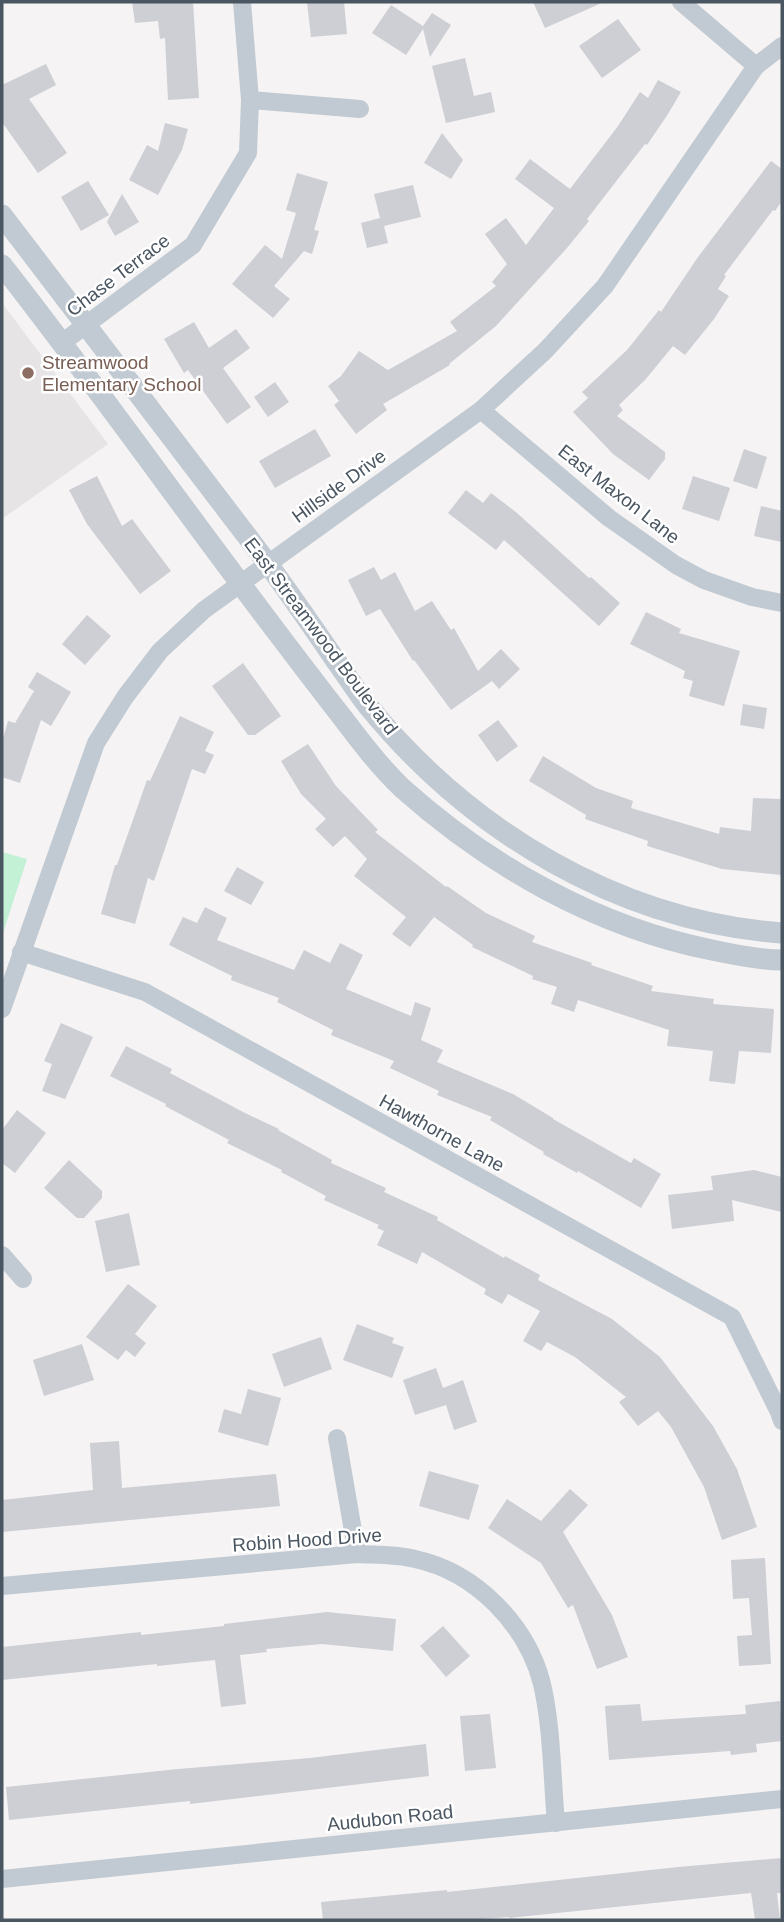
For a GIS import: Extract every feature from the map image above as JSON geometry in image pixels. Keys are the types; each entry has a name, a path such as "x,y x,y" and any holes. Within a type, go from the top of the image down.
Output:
{"street":[{"name":"Chase Terrace","path":"63,342 193,245 248,153 250,100 243,2"},
{"path":"681,2 756,66"},
{"name":"Hillside Drive","path":"2,1009 96,743 125,697 160,651 204,610 481,410 545,351 605,286 756,66 782,46"},
{"path":"250,100 360,108"},
{"name":"East Streamwood Boulevard","path":"2,215 268,564 366,704 419,764 504,832 555,865 604,889 689,917 744,929 782,933"},
{"name":"East Streamwood Boulevard","path":"2,265 63,342 364,746 400,786 492,858 560,897 623,925 677,942 744,956 782,960"},
{"name":"East Maxon Lane","path":"481,410 609,518 676,565 704,580 740,593 782,603"},
{"name":"Hawthorne Lane","path":"21,952 145,992 732,1317 782,1421"},
{"path":"2,1255 23,1279"},
{"path":"337,1438 357,1554"},
{"name":"Robin Hood Drive","path":"2,1587 357,1554 416,1559 441,1566 467,1580 499,1607 531,1655 541,1682 546,1707 556,1823"},
{"name":"Audubon Road","path":"2,1879 782,1799"}],"shaded area":[{"name":"Streamwood Elementary School","path":"2,303 108,444 2,519"}],"green space":[{"path":"2,852 27,859 2,936"}],"building":[{"path":"132,2 193,2 199,98 168,100 165,38 160,39 158,21 135,23"},
{"path":"307,2 344,2 347,34 311,37"},
{"path":"533,2 604,2 545,28"},
{"path":"391,5 423,26 432,13 451,25 430,57 423,29 406,55 372,33"},
{"path":"618,19 641,50 602,78 579,46"},
{"path":"465,58 474,96 491,92 495,112 446,123 432,66"},
{"path":"46,64 56,85 29,99 67,153 38,173 2,122 2,85"},
{"path":"658,80 681,92 647,145 645,144 567,248 496,326 450,365 383,404 387,410 356,434 334,405 339,401 328,386 341,376 359,351 388,370 457,331 450,322 496,286 492,282 507,264 485,234 506,218 526,245 554,208 515,179 530,159 570,189 640,92 648,98"},
{"path":"165,123 188,129 182,150 158,195 129,180 147,145 158,151"},
{"path":"442,133 463,160 451,179 424,163"},
{"path":"771,161 782,169 782,201 724,275 726,276 718,289 729,296 685,355 673,346 645,380 619,405 623,410 617,416 665,452 665,459 649,480 613,454 573,412 588,398 582,392 627,350 659,310 661,312 698,257"},
{"path":"297,173 328,182 314,230 319,231 312,254 304,251 274,286 290,299 273,318 232,284 265,245 282,259 296,213 286,210"},
{"path":"88,181 109,215 81,231 61,197"},
{"path":"413,185 421,217 384,226 388,243 367,248 361,223 380,218 374,194"},
{"path":"122,194 139,222 115,236 107,222"},
{"path":"194,322 209,348 236,329 250,348 223,368 251,407 227,424 188,370 184,373 164,339"},
{"path":"275,382 289,402 268,417 254,397"},
{"path":"315,429 331,456 275,488 259,461"},
{"path":"744,449 767,457 757,489 733,481"},
{"path":"97,476 122,526 132,519 171,571 140,594 87,524 69,490"},
{"path":"693,476 730,488 719,521 682,509"},
{"path":"466,490 483,503 491,493 620,603 599,626 504,540 496,550 448,513"},
{"path":"761,506 782,511 782,542 754,536"},
{"path":"374,567 381,580 395,572 415,611 432,601 451,630 454,628 478,671 501,649 520,669 499,689 492,681 451,710 413,661 380,609 366,616 348,580"},
{"path":"646,612 681,629 679,633 740,651 724,706 689,696 693,681 683,678 685,671 630,644"},
{"path":"87,615 111,636 85,665 62,644"},
{"path":"243,663 281,716 255,735 248,735 212,686"},
{"path":"37,672 71,692 51,726 41,720 20,783 2,777 2,742 8,721 15,723 34,691 28,687"},
{"path":"743,704 767,708 764,729 740,725"},
{"path":"180,716 214,732 205,751 214,755 205,774 192,769 154,881 148,878 135,924 101,914 115,865 147,780 150,781"},
{"path":"498,720 518,746 497,762 478,735"},
{"path":"308,744 336,786 378,830 375,832 446,887 486,913 535,936 532,942 653,986 651,991 714,999 713,1004 774,1009 771,1053 739,1051 735,1084 709,1081 713,1051 667,1046 669,1030 578,1000 574,1012 551,1004 557,987 532,979 533,976 472,947 473,945 434,917 410,947 392,934 406,917 354,876 367,859 345,836 333,847 315,829 326,819 301,794 281,761"},
{"path":"543,756 596,788 633,801 631,808 719,834 720,827 751,831 753,798 782,799 782,875 722,869 647,846 648,841 585,819 586,815 529,781"},
{"path":"237,867 264,882 251,905 224,891"},
{"path":"205,907 227,918 217,940 294,970 304,950 330,963 340,943 363,955 346,989 411,1016 415,1002 431,1008 421,1040 443,1050 437,1062 513,1094 631,1163 634,1158 661,1174 641,1208 543,1154 544,1152 490,1120 492,1117 437,1095 439,1091 390,1068 394,1061 331,1035 333,1030 277,1002 279,998 231,980 232,976 169,945 183,917 197,923"},
{"path":"61,1023 93,1037 65,1099 42,1091 52,1064 44,1061"},
{"path":"126,1046 172,1069 170,1073 279,1129 332,1160 331,1163 386,1188 384,1192 438,1217 437,1220 540,1275 538,1280 612,1319 660,1357 713,1426 737,1469 757,1527 722,1540 704,1487 671,1427 658,1411 638,1426 619,1402 626,1397 575,1357 547,1342 541,1351 523,1341 540,1311 508,1294 502,1304 484,1294 486,1289 422,1252 417,1264 377,1245 384,1231 377,1228 379,1225 324,1200 326,1196 281,1172 282,1170 227,1143 229,1140 110,1076"},
{"path":"17,1110 46,1133 15,1173 2,1163 2,1130"},
{"path":"69,1160 102,1191 102,1198 84,1218 77,1218 44,1188"},
{"path":"754,1170 782,1177 782,1212 732,1200 734,1221 672,1229 668,1195 713,1190 711,1176"},
{"path":"129,1213 140,1265 106,1272 95,1221"},
{"path":"128,1284 157,1306 135,1334 146,1343 135,1357 126,1350 118,1360 86,1337"},
{"path":"357,1324 394,1338 392,1343 404,1347 392,1378 343,1360"},
{"path":"321,1337 332,1369 284,1387 272,1354"},
{"path":"82,1344 94,1380 44,1396 33,1360"},
{"path":"436,1368 443,1388 463,1380 477,1422 454,1430 446,1405 415,1415 403,1380"},
{"path":"248,1389 281,1398 268,1446 218,1432 224,1409 241,1414"},
{"path":"119,1441 122,1488 276,1474 280,1506 2,1532 2,1500 93,1490 90,1443"},
{"path":"429,1471 479,1485 469,1520 419,1506"},
{"path":"570,1489 588,1505 563,1532 612,1615 628,1657 597,1669 573,1605 568,1608 541,1563 488,1528 507,1499 541,1521"},
{"path":"765,1558 771,1664 739,1666 737,1636 752,1635 749,1598 733,1599 731,1560"},
{"path":"327,1612 396,1619 393,1651 322,1644 266,1649 267,1652 240,1655 246,1704 221,1707 215,1660 2,1680 2,1647 141,1632 141,1635"},
{"path":"443,1626 470,1656 446,1677 420,1646"},
{"path":"780,1701 782,1741 756,1744 757,1752 731,1755 730,1751 609,1760 605,1706 640,1704 642,1721 746,1714 745,1705"},
{"path":"490,1714 496,1768 465,1771 460,1716"},
{"path":"426,1744 429,1776 190,1804 190,1801 9,1820 6,1787 310,1758"},
{"path":"782,1858 782,1893 777,1893 780,1920 755,1920 751,1893 509,1918 323,1920 321,1902"}],"place":[{"name":"Streamwood Elementary School","path":"28,373"}]}
